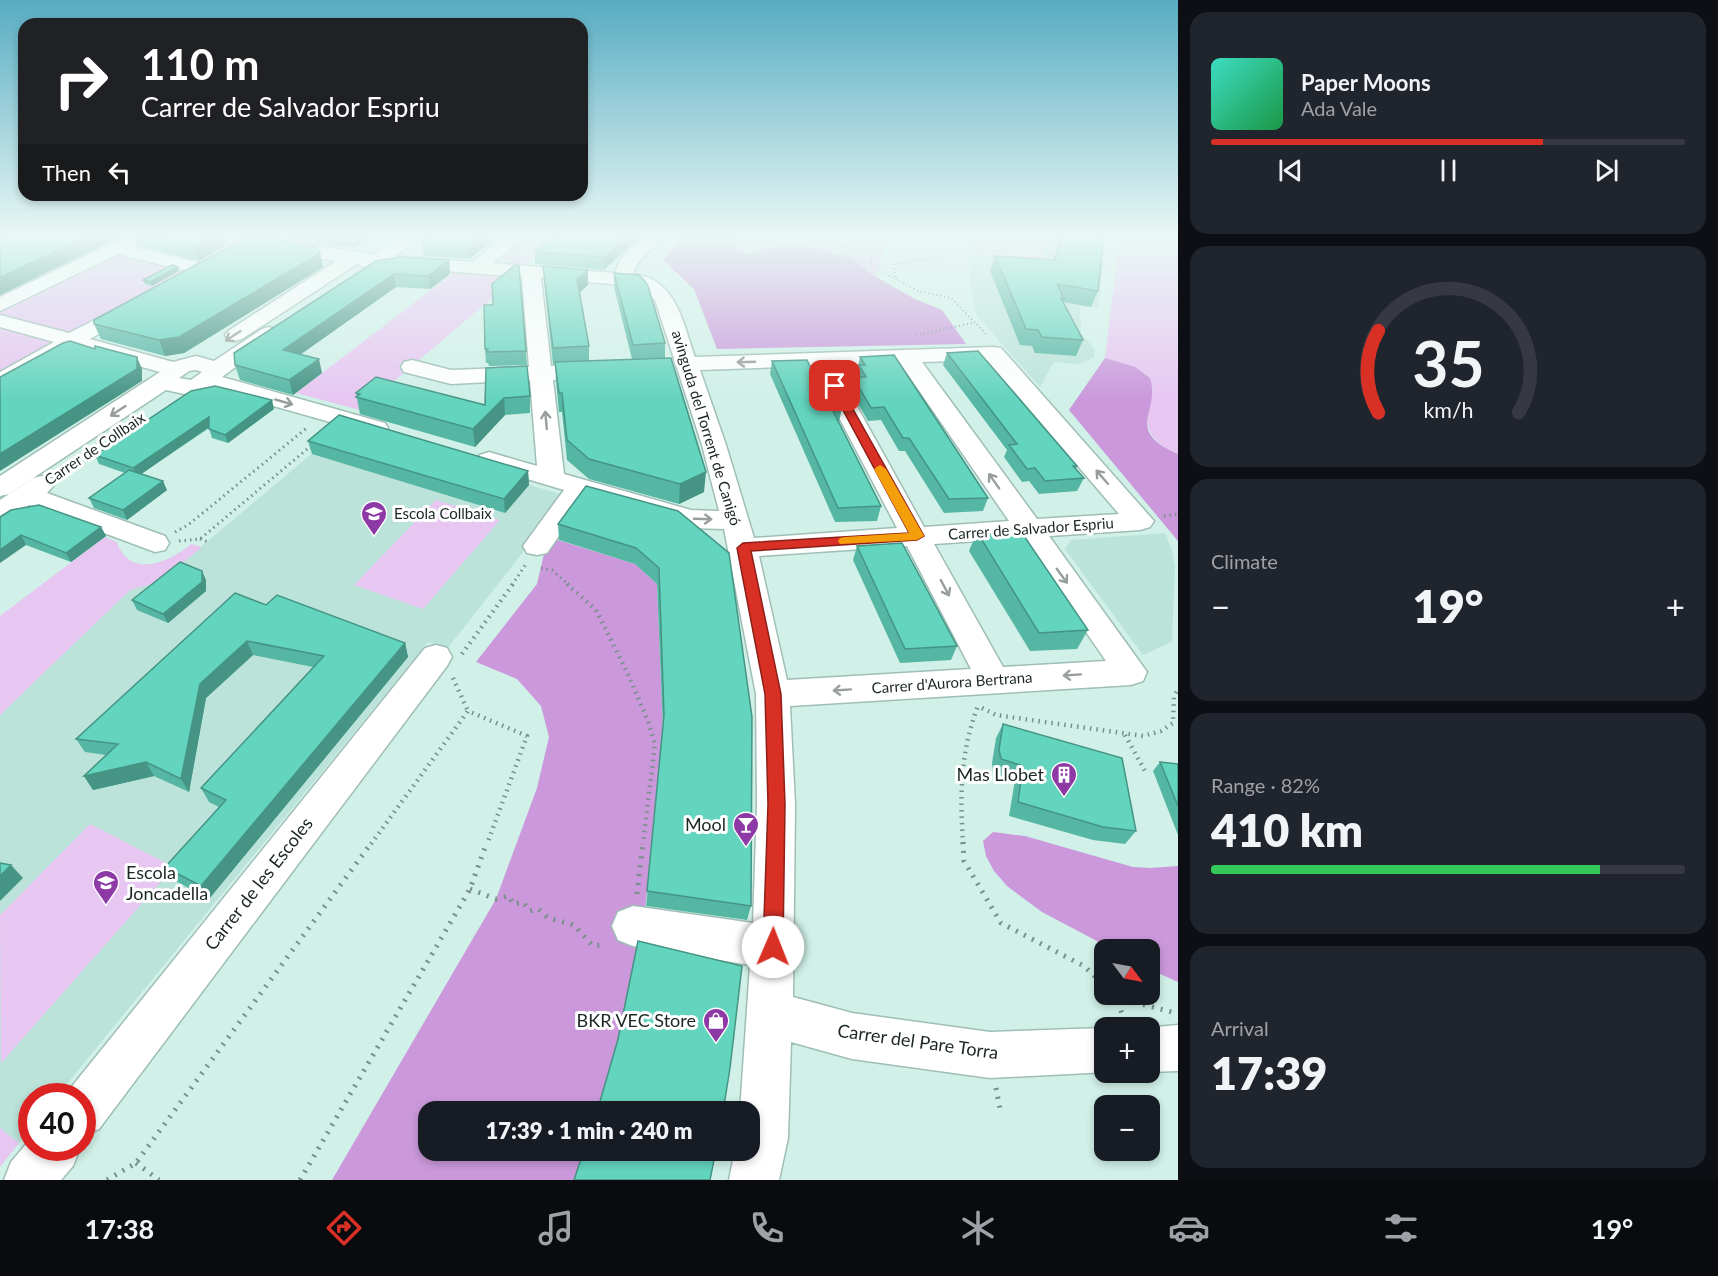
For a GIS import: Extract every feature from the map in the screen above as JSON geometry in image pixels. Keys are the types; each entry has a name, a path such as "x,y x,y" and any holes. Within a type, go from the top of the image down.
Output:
{"street":[{"path":"0,305 28,291"},
{"name":"Carrer de Collbaix","path":"0,513 307,291"},
{"name":"Carrer de Collbaix","path":"0,488 326,291"},
{"path":"533,291 551,478"},
{"name":"avinguda del Torrent de Canigó","path":"657,291 664,298 679,366 714,445 739,534 773,694 776,804 773,947 763,1138 754,1180"},
{"path":"0,381 152,297"},
{"path":"0,321 399,435"},
{"name":"Carrer de Salvador Espriu","path":"465,453 739,534 917,536 1140,521 993,353 906,356"},
{"path":"679,366 906,356 1028,529"},
{"path":"820,360 917,536 978,690"},
{"path":"412,367 451,376 620,370"},
{"path":"531,555 580,487"},
{"path":"27,495 154,543"},
{"name":"Carrer d'Aurora Bertrana","path":"773,694 978,690 1131,672 1028,529"},
{"name":"Carrer de les Escoles","path":"96,1095 453,661"},
{"path":"633,927 773,947"},
{"name":"Carrer del Pare Torra","path":"770,1014 852,1036 990,1055 1094,1051"},
{"path":"1160,1049 1178,1048"},
{"path":"29,1180 44,1161"}],"path":[{"path":"918,291 951,298 974,323"},
{"path":"200,539 292,462 334,416"},
{"path":"154,543 188,525 334,416"},
{"path":"292,462 301,464"},
{"path":"154,543 200,539 208,542"},
{"path":"300,1180 471,889 527,736 468,711 453,678 453,661 488,621 531,555 552,570 596,610 627,672 648,721 655,744 633,927 624,940 593,946 574,925 566,921 548,918 538,909 530,911 523,902 513,904 509,896 496,899 471,889"},
{"path":"978,690 996,715 1125,734 1154,735 1173,723 1174,697 1178,689"},
{"path":"978,690 968,732 960,792 964,861 1001,923 1084,966 1094,976"},
{"path":"107,1180 136,1163 468,711"},
{"path":"1125,734 1145,771"},
{"path":"1148,1005 1178,1013"},
{"path":"136,1163 159,1180"}],"shaded area":[{"path":"36,291 155,291 0,377 0,309"},
{"path":"429,291 501,291 360,410 296,393"},
{"path":"695,291 901,291 942,310 966,344 717,349"},
{"path":"972,291 1100,291 1098,308 1080,305 1081,333 1095,350 1094,357 1080,364 1054,362 1040,387 977,316"},
{"path":"1113,291 1178,291 1178,454 1158,442 1149,428 1148,411 1153,389 1105,358"},
{"path":"1105,358 1135,367 1150,378 1152,390 1147,420 1148,428 1152,437 1161,445 1178,454 1178,541 1069,410"},
{"name":"Escola Joncadella","path":"340,430 567,496 447,649 428,642 68,1083 18,1083 18,1142 0,1128 0,715 130,589 159,582"},
{"path":"436,500 500,520 423,609 354,585"},
{"path":"1165,533 1172,550 1175,567 1172,642 1143,655 1065,549 1071,540"},
{"path":"105,537 117,542 131,561 140,564 150,564 172,557 191,544 202,547 159,582 130,590 0,715 0,616"},
{"path":"548,537 635,564 657,584 663,731 645,910 617,1049 602,1101 418,1101 418,1161 583,1161 576,1180 332,1180 496,899 537,788 549,737 541,706 517,679 476,662 537,584"},
{"path":"90,824 174,867 1,1063 0,915"},
{"path":"993,832 1025,836 1133,867 1178,866 1178,982 1160,974 1160,939 1094,939 1042,912 1007,886 994,871 986,856 983,841"},
{"path":"0,1128 18,1144 0,1167"}],"building":[{"path":"147,291 256,291 179,337 159,340 94,324 94,320"},
{"path":"330,291 369,291 283,350 319,359 289,380 235,365 234,353"},
{"path":"492,291 521,291 526,351 487,352 488,349 485,349 484,305 493,305"},
{"path":"546,291 579,291 589,346 553,348"},
{"path":"619,291 650,291 665,343 633,345"},
{"path":"1010,291 1060,291 1064,299 1061,298 1083,340 1042,337 1038,330 1026,329"},
{"path":"70,341 95,349 95,346 137,357 137,369 0,454 0,377"},
{"path":"978,351 1077,466 1073,466 1084,478 1045,481 1035,468 1027,469 1009,445 1017,444 947,353"},
{"path":"894,355 988,498 949,499 909,438 903,438 884,407 871,408 853,377 866,377 859,365 865,365 860,357"},
{"path":"671,358 706,472 680,484 589,459 567,440 562,393 559,393 555,362"},
{"path":"807,360 816,378 826,378 842,408 832,409 881,506 838,508 772,361"},
{"path":"527,366 530,396 504,398 473,429 356,397 360,394 356,393 376,377 485,405 486,368"},
{"path":"215,386 272,400 225,435 209,429 209,417 133,468 95,455 191,391"},
{"path":"339,415 528,471 504,499 308,441"},
{"path":"129,470 163,481 123,510 89,498"},
{"path":"586,486 678,511 729,553 752,717 751,906 647,891 664,715 659,568 636,548 558,524"},
{"path":"39,505 101,527 66,553 21,535 0,550 0,517 11,510"},
{"path":"1020,530 1088,630 1039,633 977,532"},
{"path":"902,543 957,646 905,649 857,546"},
{"path":"180,562 202,571 202,582 163,614 132,600"},
{"path":"235,593 266,605 277,595 405,643 201,886 165,867 226,800 201,788 324,656 247,641 200,684 181,779 146,762 84,776 118,744 76,739"},
{"name":"Mas Llobet","path":"1003,724 1122,758 1136,831 1103,827 1018,802 1023,766 1001,759 999,750"},
{"path":"1160,762 1178,764 1178,806"},
{"path":"0,863 11,865 0,876"},
{"path":"638,941 742,966 725,1101 600,1101 618,1039"},
{"path":"580,1161 714,1161 710,1180 574,1180"}],"slow traffic":[{"path":"845,541 917,536 880,469"}],"place":[{"name":"Escola Collbaix","path":"374,537"},
{"name":"Mas Llobet","path":"1064,798"},
{"name":"Mool","path":"746,848"},
{"name":"Escola Joncadella","path":"106,906"},
{"name":"BKR VEC Store","path":"716,1044"}],"route":[{"path":"773,947 776,804 773,694 743,548 917,536 835,386"}]}
